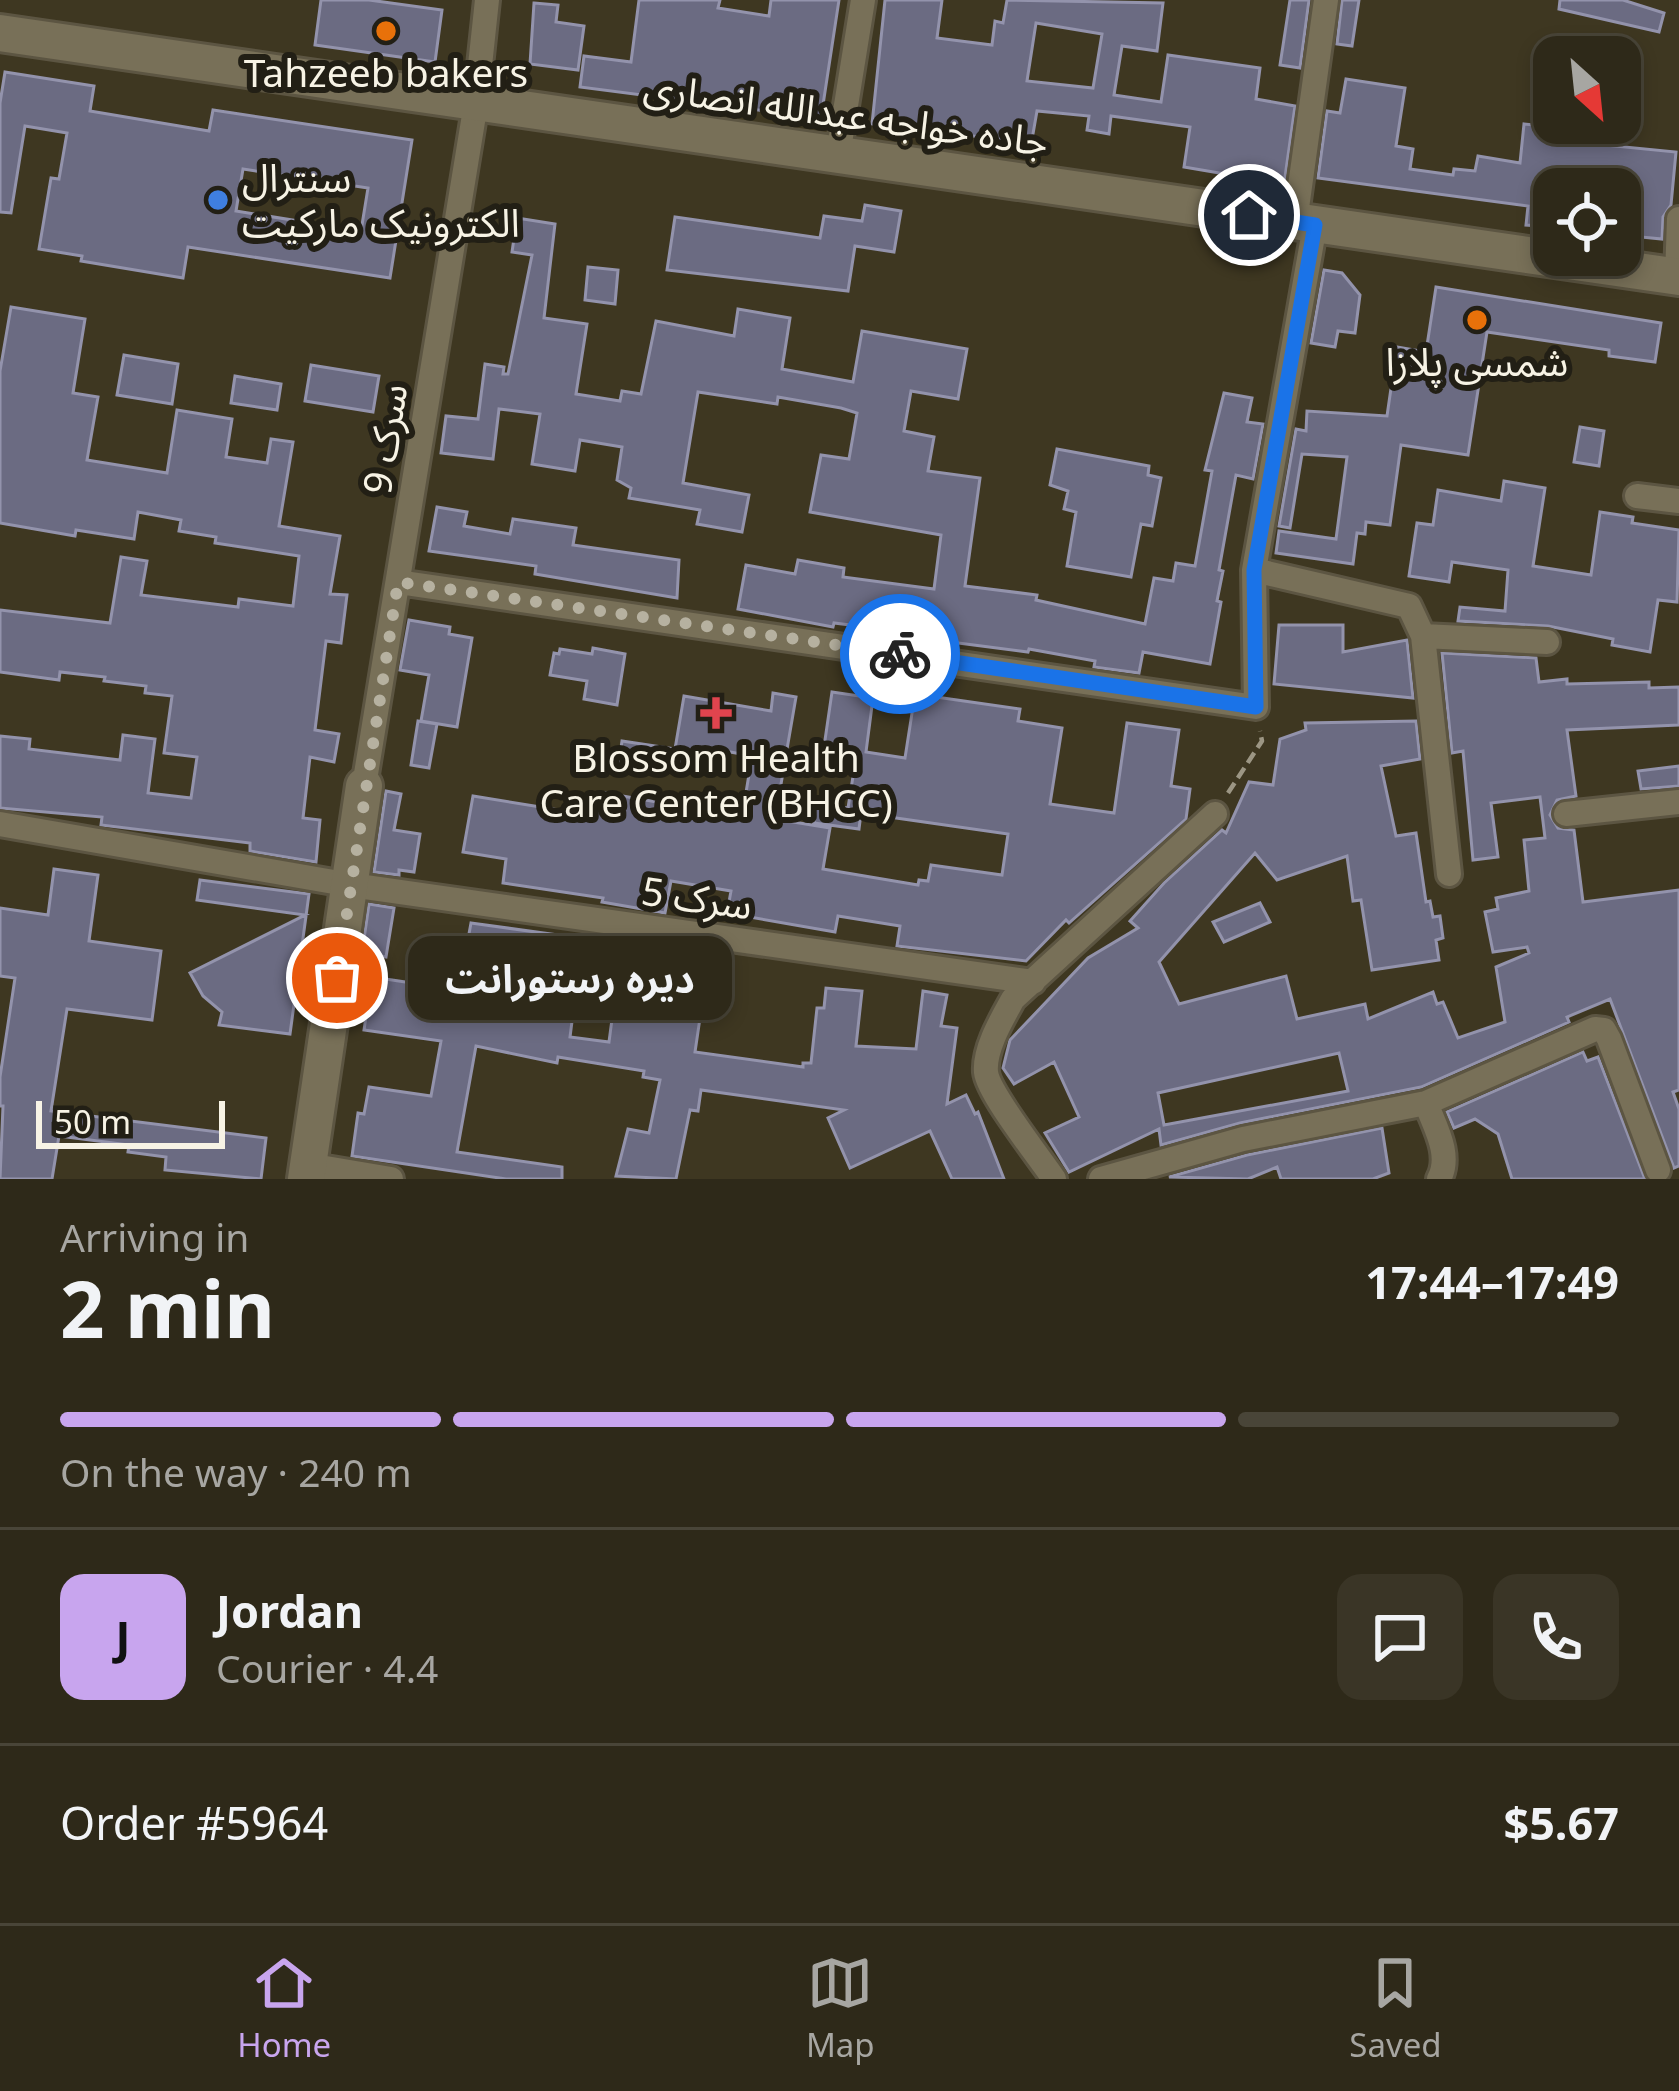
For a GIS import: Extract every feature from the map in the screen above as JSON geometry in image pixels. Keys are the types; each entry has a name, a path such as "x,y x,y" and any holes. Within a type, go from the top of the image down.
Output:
{"main road":[{"name":"جاده خواجه عبدالله انصاری","path":"0,33 1678,277"},
{"path":"307,1172 364,786"}],"street":[{"name":"سرک 9","path":"364,786 476,103 487,0"},
{"path":"838,155 863,0"},
{"path":"398,582 1256,707 1254,570 1305,223 1326,0"},
{"path":"1678,277 1679,219"},
{"path":"1636,496 1679,500"},
{"path":"1254,570 1409,606 1423,636 1449,874"},
{"path":"1423,636 1547,642"},
{"path":"1566,814 1679,802"},
{"path":"1054,1179 988,1082 986,1059 1006,1012 1215,814"},
{"name":"سرک 5","path":"0,824 351,885 1034,982"},
{"path":"1101,1179 1243,1139 1426,1103 1595,1029 1604,1030 1658,1170"},
{"path":"1426,1103 1445,1154 1439,1179"},
{"path":"307,1172 391,1179"}],"path":[{"path":"1215,814 1262,741 1256,707"}],"building":[{"path":"321,0 369,0 442,10 435,62 315,45"},
{"path":"639,0 720,0 718,8 769,16 771,0 839,0 821,118 580,87 584,56 631,62"},
{"path":"885,0 942,0 937,38 992,45 995,21 1003,23 1007,0 1163,3 1157,51 1122,46 1114,95 1161,102 1168,55 1260,68 1256,99 1295,106 1284,184 1184,167 1190,127 1111,116 1109,134 1087,130 1089,116 1037,111 1030,151 997,145 998,139 872,124","holes":["1036,23 1102,34 1093,88 1027,81"]},
{"path":"1290,0 1309,0 1300,68 1280,65"},
{"path":"1342,0 1359,0 1352,46 1337,44"},
{"path":"1560,0 1623,0 1664,13 1659,32 1559,9"},
{"path":"534,3 558,5 556,22 584,26 578,70 530,64"},
{"path":"5,72 94,86 90,111 209,131 213,110 412,140 390,278 188,247 183,278 39,249 51,178 59,179 67,133 25,126 11,213 0,212 0,103","holes":["243,169 368,188 361,231 236,211"]},
{"path":"1346,79 1405,88 1396,146 1413,149 1410,169 1453,175 1454,169 1475,171 1478,156 1520,163 1524,124 1533,125 1533,144 1676,152 1662,239 1641,237 1641,168 1533,168 1533,226 1526,225 1528,206 1318,178 1327,111 1340,113"},
{"path":"865,205 901,211 894,252 855,246 848,291 667,270 675,217 820,238 824,216 862,221"},
{"path":"517,218 555,224 544,318 587,324 576,394 620,401 622,391 641,394 656,321 734,336 738,309 790,318 782,369 853,382 862,331 967,349 958,399 911,391 904,431 934,437 928,471 980,478 965,586 1037,595 1036,600 1145,624 1154,578 1173,581 1176,563 1195,566 1212,471 1205,470 1224,393 1252,398 1247,422 1263,424 1253,479 1236,475 1219,570 1223,571 1217,601 1221,602 1210,664 1143,652 1139,673 1094,667 1095,661 1029,649 904,639 905,632 834,623 833,627 738,609 746,565 795,574 798,560 844,568 843,577 934,589 941,535 810,512 821,455 849,459 857,413 841,408 778,397 777,404 698,392 683,483 749,495 742,532 697,524 700,510 629,498 631,488 617,480 622,447 580,440 575,471 532,464 540,414 499,409 493,459 441,453 446,416 478,419 485,364 504,367 503,374 508,374 532,255 512,252"},
{"path":"588,267 618,270 615,304 585,300"},
{"path":"1324,270 1342,273 1360,295 1355,333 1338,331 1335,347 1311,343"},
{"path":"1436,287 1661,323 1655,362 1609,356 1609,350 1487,332 1468,455 1401,445 1390,525 1366,522 1365,534 1357,533 1353,564 1276,553 1279,531 1336,539 1347,457 1302,454 1290,528 1279,526 1296,429 1306,431 1307,411 1387,416 1397,347 1426,352"},
{"path":"11,307 85,319 73,393 98,397 87,460 167,473 177,410 232,419 226,457 267,463 271,439 293,442 279,526 340,536 330,594 347,595 341,643 326,641 315,730 339,734 334,762 310,757 303,818 320,820 316,862 250,851 250,843 101,825 102,817 0,808 0,736 30,739 29,749 120,760 123,735 155,739 148,793 191,798 197,757 164,753 172,696 145,693 146,686 104,681 105,677 60,672 59,680 0,672 0,610 110,623 121,557 147,561 141,595 238,607 239,599 293,606 299,556 215,543 216,537 179,531 181,520 138,512 134,539 76,530 75,536 0,523 0,371"},
{"path":"124,355 178,364 172,404 117,395"},
{"path":"311,365 379,376 373,412 305,401"},
{"path":"235,376 281,384 277,410 231,403"},
{"path":"1580,427 1604,431 1599,466 1574,462"},
{"path":"1057,449 1149,466 1148,475 1161,478 1152,526 1141,524 1131,577 1067,566 1076,512 1064,509 1068,491 1050,485"},
{"path":"1504,481 1545,488 1533,566 1591,575 1600,512 1633,517 1632,523 1679,530 1677,602 1658,600 1650,652 1548,626 1458,621 1460,607 1505,611 1508,570 1452,562 1449,582 1409,576 1417,523 1433,525 1438,490 1501,501"},
{"path":"437,507 467,512 464,526 510,534 513,519 576,528 573,545 679,560 677,598 535,574 536,566 429,551"},
{"path":"409,620 450,627 449,634 472,638 457,727 421,721 429,675 400,670"},
{"path":"1279,625 1343,625 1343,652 1407,640 1413,698 1274,684"},
{"path":"593,648 625,654 617,705 584,699 587,681 550,675 554,653 559,654 560,649 592,654"},
{"path":"1442,653 1536,658 1539,682 1567,679 1567,684 1649,682 1649,688 1679,687 1679,725 1567,730 1576,796 1557,800 1550,815 1558,828 1574,830 1583,902 1679,890 1679,1090 1673,1092 1679,1109 1679,1166 1674,1168 1610,999 1421,1087 1240,1123 1161,1145 1159,1129 1069,1172 1045,1133 1079,1117 1054,1062 1014,1084 1003,1068 1010,1040 1088,958 1138,928 1130,921 1164,883 1222,830 1226,833 1249,782 1273,785 1280,739 1306,730 1305,723 1416,721 1420,759 1381,766 1396,836 1416,833 1426,902 1430,901 1433,917 1440,916 1439,960 1372,970 1361,900 1353,901 1347,856 1277,880 1255,853 1159,962 1179,1004 1286,976 1297,1019 1365,1004 1368,1019 1433,992 1437,1004 1443,1002 1458,1038 1505,1022 1496,967 1529,953 1527,947 1493,952 1485,912 1498,909 1496,898 1529,891 1524,840 1545,838 1540,797 1491,803 1498,857 1473,860 1463,751 1452,753","holes":["1339,1053 1348,1091 1164,1125 1158,1093"]},
{"path":"832,692 873,698 866,752 905,758 915,694 1020,709 1018,721 1062,728 1050,804 1114,813 1127,723 1179,730 1171,786 1190,789 1186,819 1069,923 1066,920 1026,961 897,946 900,926 838,916 835,932 727,913 731,891 671,881 665,913 503,883 506,859 463,852 473,796 596,816 600,792 742,817 752,756 714,749 710,774 619,761 622,741 675,749 684,696 771,711 773,693 796,697 775,819 830,828 823,869 918,885 919,880 928,881 931,865 1002,875 1008,834 861,813 859,829 814,823 816,804 848,808 857,751 824,747"},
{"path":"418,721 437,724 429,768 411,765"},
{"path":"1679,766 1679,786 1641,789 1638,771"},
{"path":"386,791 401,794 394,830 420,834 414,872 374,872"},
{"path":"54,869 98,875 89,941 161,951 152,1020 67,1009 51,1111 266,1138 261,1179 165,1170 166,1157 128,1152 129,1145 59,1136 52,1179 0,1179 0,1077 15,978 0,976 0,908 48,915"},
{"path":"200,880 309,894 290,1034 219,1025 222,1012 203,996 190,973 305,915 197,900"},
{"path":"1260,903 1270,922 1224,942 1213,922"},
{"path":"369,904 394,908 386,957 362,953"},
{"path":"471,923 623,944 624,940 655,945 654,953 716,962 712,993 704,991 695,1052 803,1067 811,1063 817,1008 824,1008 826,988 862,991 856,1046 916,1049 923,991 947,995 941,1026 957,1028 947,1104 966,1095 975,1114 978,1112 1004,1179 952,1179 930,1131 850,1168 828,1118 844,1110 701,1090 698,1111 690,1110 676,1179 616,1176 628,1129 649,1133 660,1080 643,1077 644,1071 558,1057 557,1063 476,1046 457,1152 562,1167 562,1179 506,1179 352,1156 358,1113 364,1114 369,1087 431,1096 441,1041 364,1030 372,977 452,989 450,998 524,1010 531,960 466,950","holes":["575,998 614,1004 609,1042 570,1037"]},
{"path":"1583,1052 1587,1061 1598,1057 1645,1179 1512,1179 1498,1134 1475,1119 1454,1128 1447,1112"},
{"path":"1382,1128 1389,1173 1373,1179 1281,1179 1277,1167 1248,1179 1169,1177 1247,1155"}],"way so far":[{"path":"337,978 398,582 900,654"}],"place":[{"name":"Tahzeeb bakers","path":"386,31"},
{"name":"سنترال الکترونیک مارکیت","path":"218,200"},
{"name":"شمسی پلازا","path":"1477,320"},
{"name":"Blossom Health Care Center (BHCC)","path":"716,713"},
{"name":"دیره رستورانت","path":"337,978"}],"route":[{"path":"900,654 1256,707 1254,570 1315,225 1249,215"}]}
